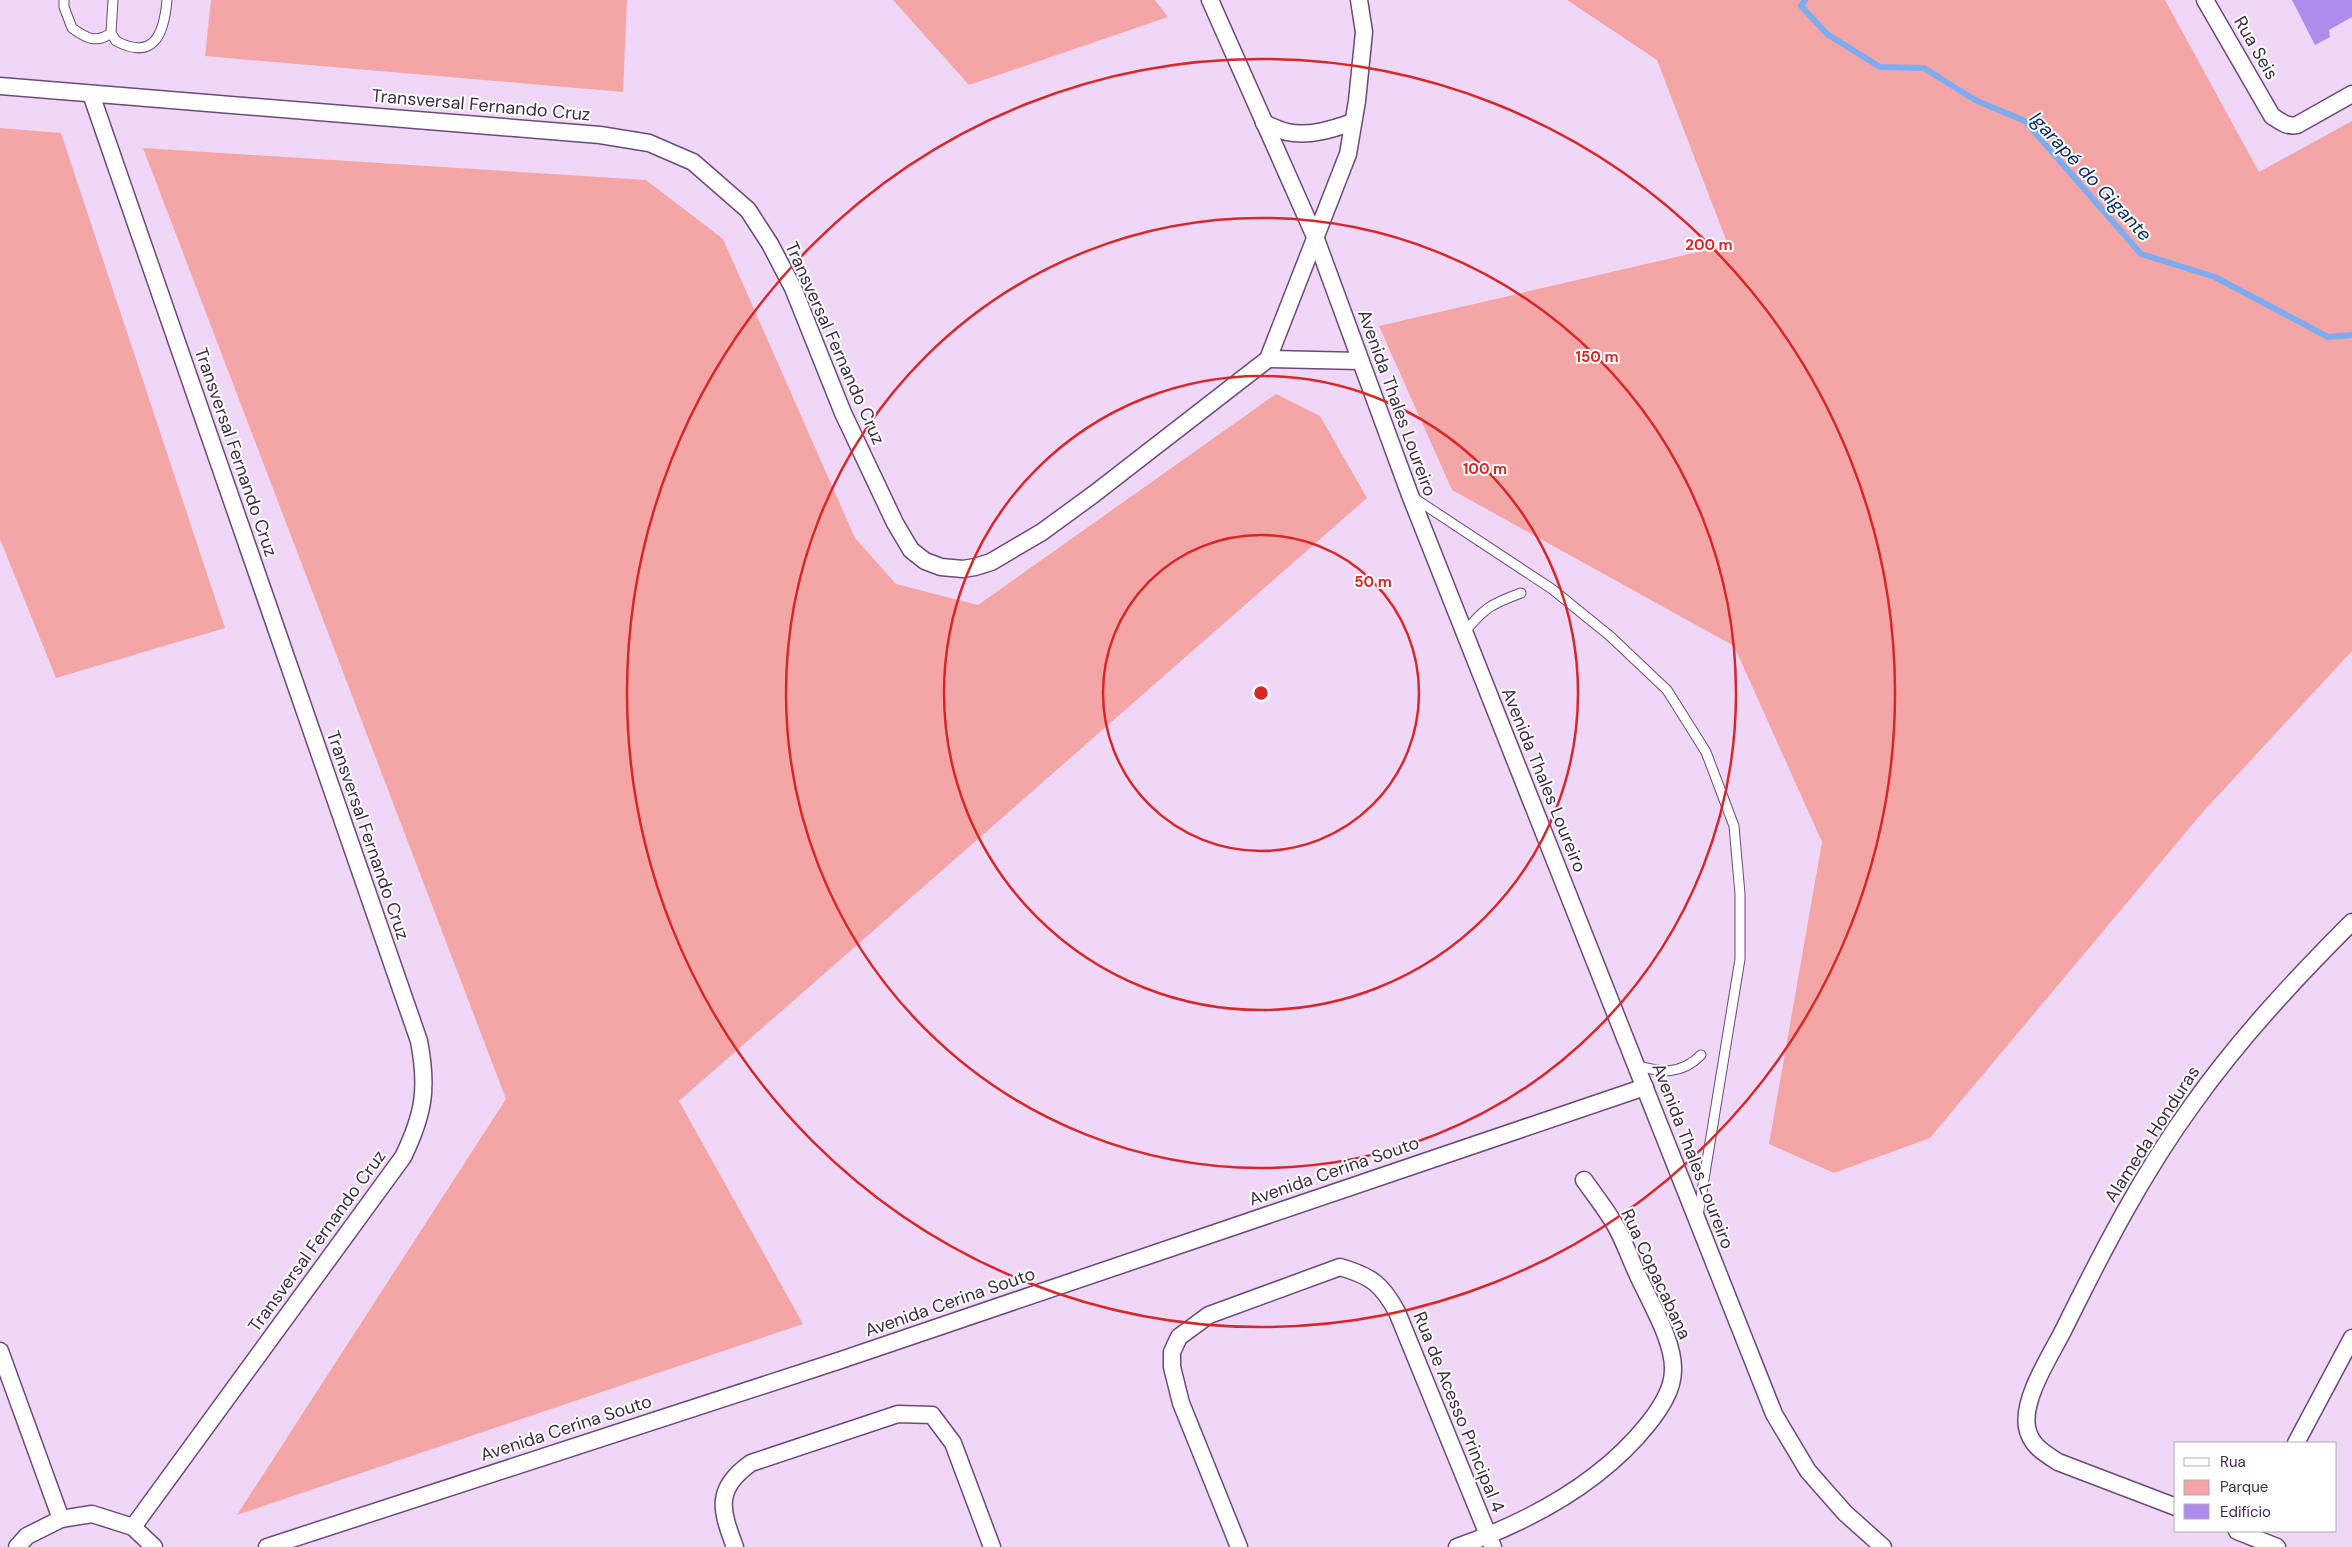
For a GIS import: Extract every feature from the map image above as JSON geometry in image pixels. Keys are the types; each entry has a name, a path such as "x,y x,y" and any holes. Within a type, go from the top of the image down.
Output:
{"street":[{"name":"Avenida Thales Loureiro","path":"1210,0 1316,239 1410,495 1464,634 1774,1414 1808,1471 1845,1513 1884,1547"},
{"path":"1359,0 1364,32 1348,154 1268,359 1360,361"},
{"name":"Rua Seis","path":"2205,0 2272,116 2289,126 2297,125 2352,94"},
{"name":"Transversal Fernando Cruz","path":"0,86 600,135 649,143 693,162 748,210 770,244 793,288 843,413 895,523 911,550 925,561 941,566 963,569 991,562 1042,532 1268,359"},
{"name":"Transversal Fernando Cruz","path":"91,94 419,1041 424,1070 424,1098 417,1128 403,1157 133,1527"},
{"path":"1264,123 1287,132 1311,133 1335,129 1353,122"},
{"name":"Alameda Honduras","path":"2174,1506 2058,1462 2044,1453 2033,1444 2027,1426 2029,1398 2104,1249 2192,1104 2248,1032 2292,982 2352,922"},
{"name":"Avenida Cerina Souto","path":"267,1547 841,1360 1645,1086"},
{"name":"Rua Copacabana","path":"1457,1547 1490,1542 1604,1470 1632,1444 1656,1414 1672,1381 1674,1368 1669,1344 1615,1224 1584,1180"},
{"name":"Rua de Acesso Principal 4","path":"1239,1547 1181,1403 1172,1367 1172,1352 1179,1337 1209,1315 1340,1267 1362,1273 1376,1282 1387,1294 1397,1312 1490,1542"},
{"path":"2297,1442 2352,1338"},
{"path":"0,1351 61,1519"},
{"path":"736,1547 723,1514 723,1499 728,1483 738,1472 751,1463 898,1414 932,1415 953,1443 992,1547"},
{"path":"18,1547 27,1536 61,1519 92,1514 133,1527 154,1547"},
{"path":"2243,1532 2277,1547"}],"lane":[{"path":"64,0 64,7 72,28 85,37 102,40 111,33"},
{"path":"113,0 111,33 116,41 137,48 149,47 156,42 164,20 167,0"},
{"path":"1410,495 1552,589 1610,636 1667,690 1706,752 1734,826 1740,894 1740,959 1697,1222"},
{"path":"1464,634 1480,614 1494,602 1521,593"},
{"path":"1636,1065 1664,1072 1678,1070 1692,1064 1701,1056"}],"green space":[{"path":"211,0 627,0 623,92 205,56"},
{"path":"893,0 1155,0 1168,17 969,85"},
{"path":"1567,0 2165,0 2259,172 2352,121 2352,651 2202,813 1930,1138 1834,1173 1769,1144 1822,842 1734,646 1452,490 1379,326 1728,245 1657,60"},
{"path":"0,128 61,133 225,628 56,678 0,539"},
{"path":"143,148 646,180 723,239 855,538 896,584 978,605 1276,394 1320,416 1367,498 679,1101 803,1324 237,1515 506,1099"}],"building":[{"path":"2292,0 2352,0 2352,17 2329,30 2330,37 2315,45"}],"waterway":[{"name":"Igarapé do Gigante","path":"1805,0 1801,6 1827,34 1880,67 1924,68 1975,100 2025,121 2141,254 2215,277 2328,337 2352,335"}]}
